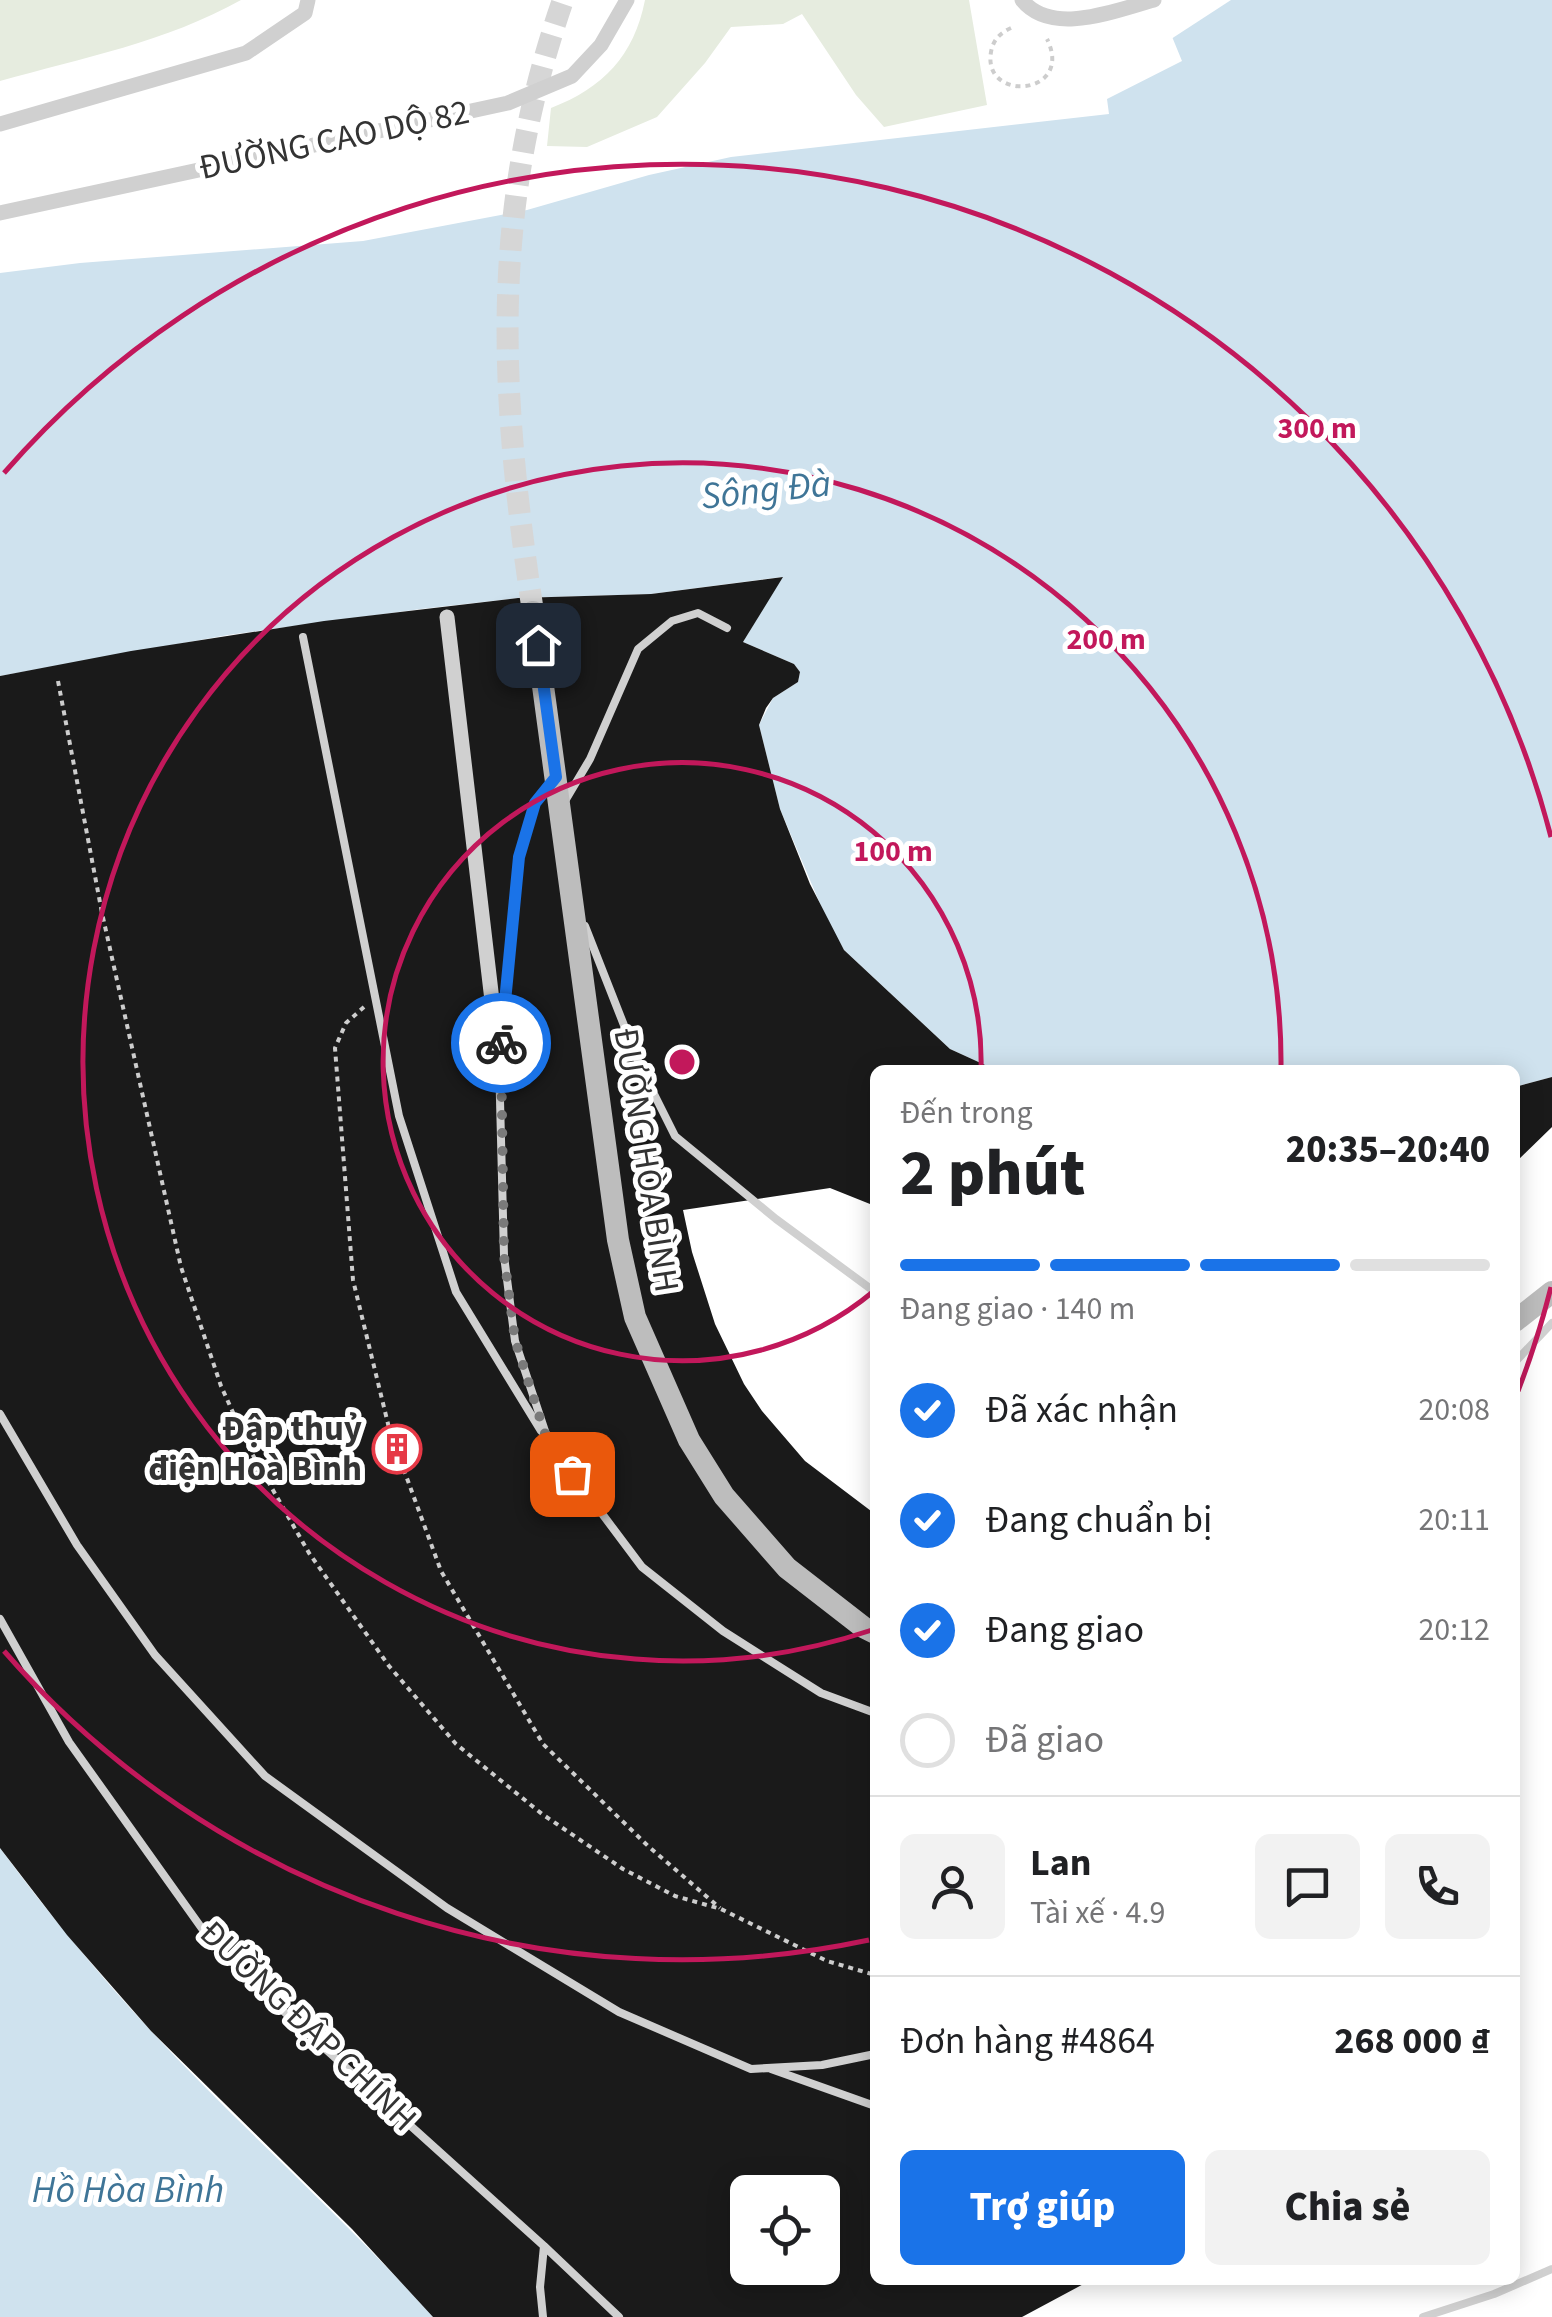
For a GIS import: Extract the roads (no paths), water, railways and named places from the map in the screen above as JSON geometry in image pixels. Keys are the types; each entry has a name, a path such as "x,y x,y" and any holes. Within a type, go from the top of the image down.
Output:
{"main road":[{"name":"ĐƯỜNG HÒA BÌNH","path":"533,612 618,1240 636,1317 689,1440 724,1496 787,1568 870,1630"},
{"path":"1520,1317 1552,1292"}],"street":[{"path":"0,124 246,53 305,13 308,0"},
{"name":"ĐƯỜNG CAO DỘ 82","path":"0,213 508,103 572,76 601,45 627,0"},
{"path":"1022,0 1026,6 1062,21 1154,0"},
{"path":"446,618 499,1060"}],"lane":[{"path":"560,809 590,759 638,650 672,621 698,614 727,628"},
{"path":"304,637 399,1116 456,1292 548,1443 642,1567 723,1631 821,1694 870,1710"},
{"path":"548,1443 512,1324 504,1256 499,1060 519,857 535,803 556,777"},
{"path":"571,894 640,1066 675,1136 776,1219 870,1288"},
{"path":"1520,1357 1552,1323"},
{"path":"0,1414 77,1545 155,1655 265,1776 447,1908 619,2012 751,2069 822,2066 870,2055"},
{"name":"ĐƯỜNG ĐẬP CHÍNH","path":"0,1619 69,1742 208,1938 619,2317"},
{"path":"767,2068 870,2104"},
{"path":"543,2317 540,2287 544,2246"},
{"path":"1520,2283 1552,2269"},
{"path":"1423,2317 1515,2285"}],"water":[{"name":"Sông Đà","path":"1157,0 1552,0 1552,1077 1520,1086 1520,1065 985,1065 950,1049 844,950 826,918 780,809 759,725 773,698 798,682 800,672 794,664 743,642 782,577 651,594 518,598 421,609 228,635 0,676 0,273 363,241 527,210 649,175 731,157 1109,114 1107,99 1182,61"},
{"name":"Hồ Hòa Bình","path":"0,1848 149,2029 433,2317 0,2317"}],"tunnel":[{"path":"533,612 513,454 508,304 522,155 539,79 563,0"}],"place":[{"name":"Đập thuỷ điện Hoà Bình","path":"397,1449"}]}
